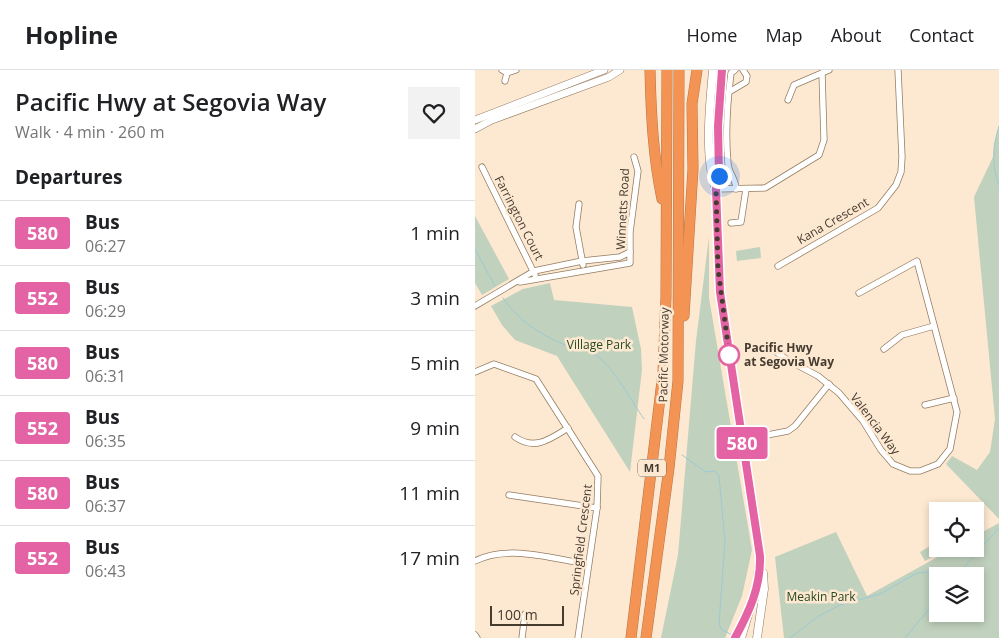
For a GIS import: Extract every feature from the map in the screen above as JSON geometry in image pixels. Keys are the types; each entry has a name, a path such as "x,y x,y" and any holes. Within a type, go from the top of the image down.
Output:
{"highway":[{"path":"650,70 656,172 666,222"},
{"name":"Pacific Motorway","path":"631,638 663,373 667,70"},
{"name":"Pacific Motorway","path":"646,638 669,468 678,381 679,70"},
{"path":"678,381 687,283 693,169 692,104 697,70"}],"main road":[{"path":"713,70 710,130 711,176 716,189"},
{"path":"722,70 718,126 719,176 716,189 718,277 741,440 759,544 760,568 755,594 741,638"},
{"path":"757,638 764,589 763,573 760,568"},
{"path":"735,638 744,625"}],"street":[{"path":"505,81 505,72 516,70"},
{"path":"475,120 603,70"},
{"path":"475,129 492,120 609,77 619,70"},
{"path":"735,70 731,73 726,110 728,166 736,180 736,189"},
{"path":"729,92 746,82 747,76 743,70"},
{"path":"788,100 794,85 829,70"},
{"name":"Kana Crescent","path":"778,266 783,260 877,208 896,186 901,172 902,157 898,70"},
{"path":"716,189 745,189 771,186 819,155 824,140 822,73"},
{"name":"Winnetts Road","path":"583,270 629,264 631,262 630,252 638,171 634,157"},
{"name":"Farrington Court","path":"482,167 535,271 536,279"},
{"path":"731,223 741,222 745,189"},
{"path":"520,282 583,270 576,227 579,204"},
{"path":"475,306 520,282 535,271 582,261 620,257 630,252"},
{"name":"Valencia Way","path":"775,350 786,359 829,384 863,421 887,458 900,468 911,471 929,469 943,460 951,449 956,421 954,398 917,262 859,293"},
{"path":"884,349 901,335 934,326"},
{"name":"Springfield Crescent","path":"475,372 494,364 536,379 599,476 597,508 578,638"},
{"path":"741,440 788,431 795,426 829,384"},
{"path":"925,405 954,398"},
{"path":"515,437 521,442 537,445 568,428"},
{"path":"509,496 597,508"},
{"path":"475,561 487,555 509,552 588,564"},
{"path":"522,638 525,614"}],"green space":[{"path":"999,126 999,519 946,464 952,456 977,470 990,452 995,419 974,197 993,157"},
{"path":"475,216 509,279 482,295 475,283"},
{"path":"709,237 709,298 752,550 742,596 725,638 661,638 678,555 696,341"},
{"path":"760,247 761,258 737,261 736,251"},
{"name":"Village Park","path":"550,283 554,300 632,307 641,349 642,370 630,472 557,356 515,340 502,325 491,306 523,289"},
{"name":"Meakin Park","path":"999,523 999,638 784,638 775,557 836,532 867,596 938,557 984,557 984,531"},
{"path":"929,547 929,557 932,557 925,561 920,552"}],"waterway":[{"path":"999,126 994,156 996,178 999,185"},
{"path":"475,249 495,286"},
{"path":"503,298 522,320 537,331 570,347 592,353 599,358 621,383 644,419"},
{"path":"682,455 706,472 715,471 719,476 725,541 719,624 721,629 732,635"},
{"path":"964,567 999,528"},
{"path":"790,638 819,616 840,605 880,594 917,573 929,572"},
{"path":"905,638 929,609"}],"bus line":[{"name":"580","path":"722,70 718,126 719,176 716,189 718,269 741,440 760,556 760,568 751,608 744,625 740,628 735,638"}],"place":[{"name":"Pacific Hwy at Segovia Way","path":"729,355"}],"route":[{"path":"719,176 716,189 718,269 730,360 729,355"}]}
